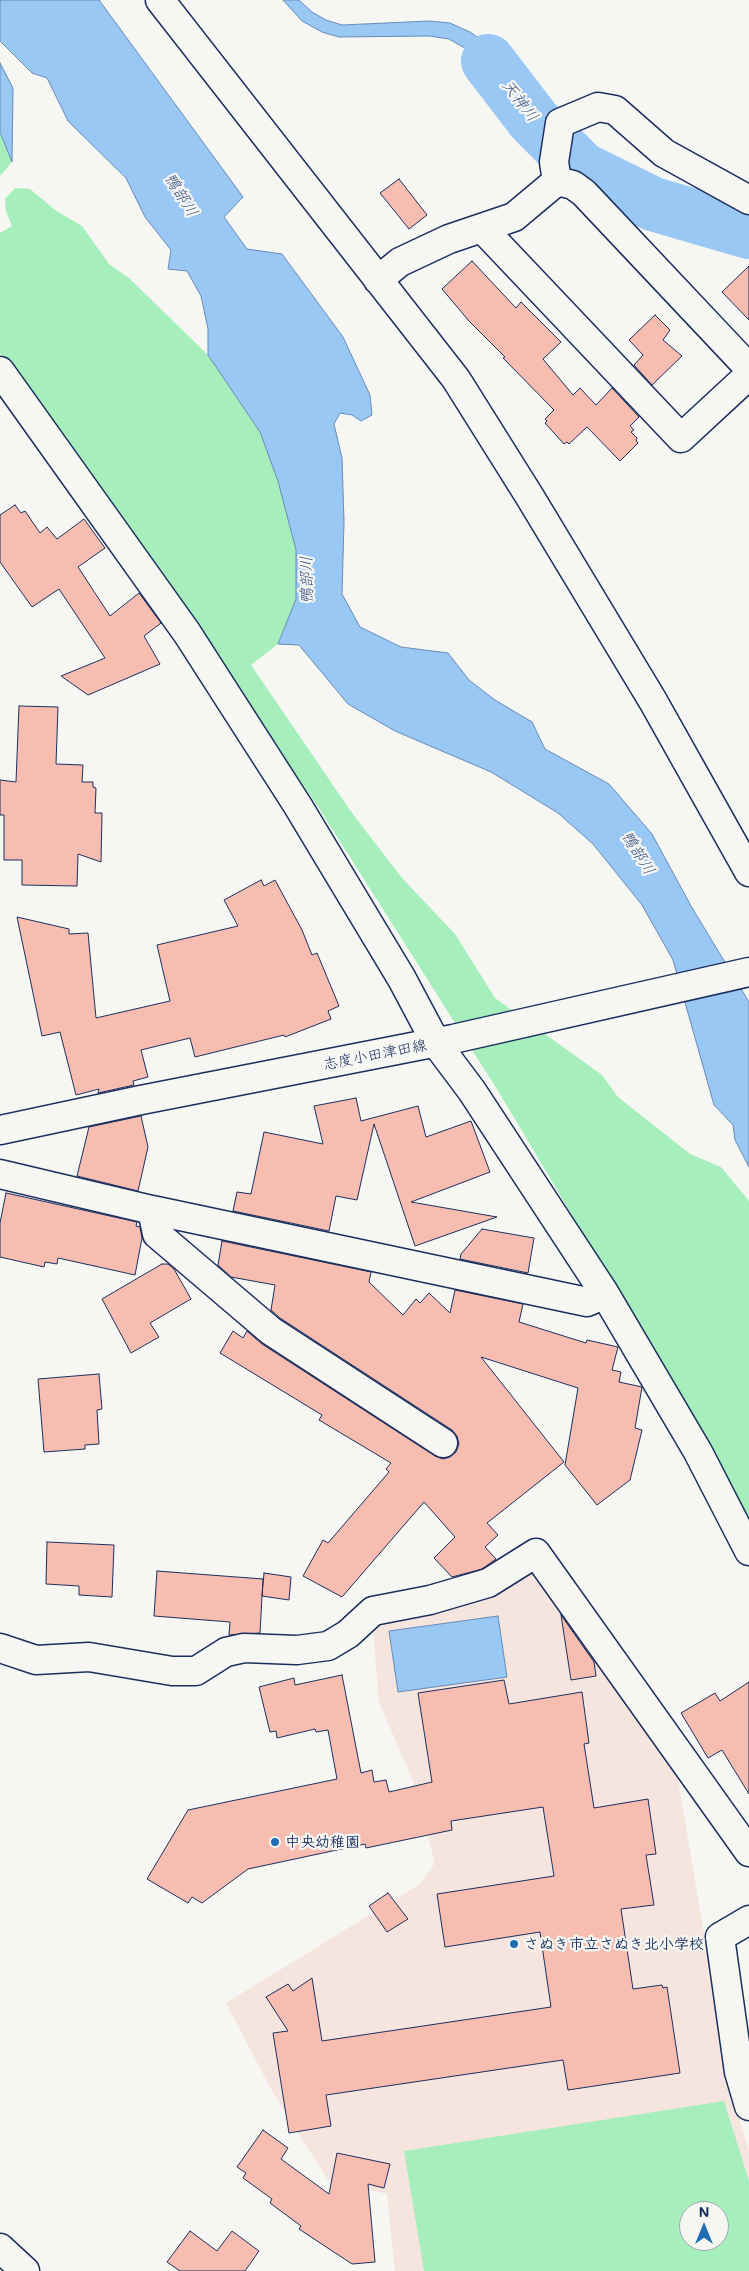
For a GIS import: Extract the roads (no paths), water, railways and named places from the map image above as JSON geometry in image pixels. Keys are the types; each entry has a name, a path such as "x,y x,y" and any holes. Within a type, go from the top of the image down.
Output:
{"street":[{"path":"160,0 456,379 530,497 653,701 749,872"},
{"path":"378,280 400,262 449,239 514,218 551,181 560,123 598,107 615,110 664,153 749,200"},
{"path":"482,228 681,438 744,378 584,193 573,185 551,181"},
{"path":"1,375 192,641 298,806 402,979 445,1041 472,1091 605,1294 698,1452 749,1550"},
{"name":"志度小田津田線","path":"0,1130 141,1100 445,1041 749,972"},
{"path":"0,1174 152,1210 587,1302 605,1294"},
{"path":"152,1210 157,1234 271,1331 443,1443"},
{"path":"0,1648 36,1660 89,1657 172,1671 196,1670 226,1652 244,1648 297,1650 328,1646 348,1634 373,1611 430,1600 488,1582 536,1553 749,1852"},
{"path":"749,1920 720,1937 739,2072 749,2106"},
{"path":"0,2248 24,2271"}],"water":[{"name":"鴨部川","path":"0,0 99,0 243,197 224,217 247,249 282,254 343,337 370,395 372,415 361,421 352,415 340,413 334,424 342,458 344,522 342,594 360,627 401,647 448,653 469,680 495,700 532,722 545,749 609,784 652,834 691,906 749,1002 749,1167 735,1140 733,1125 714,1105 673,960 642,905 593,844 558,813 491,772 395,731 348,704 299,645 278,644 296,599 296,550 278,481 260,432 208,355 208,329 201,296 187,271 168,269 171,250 145,217 126,178 68,121 47,78 32,73 0,41"},
{"path":"283,0 299,0 312,12 326,20 342,25 429,21 450,23 470,32 492,47 543,111 529,123 475,54 449,39 429,36 339,37 322,32 302,21"},
{"path":"0,63 13,88 12,162 0,132"},
{"path":"498,1616 507,1677 398,1692 389,1631"}],"waterway":[{"name":"天神川","path":"488,61 534,121 582,169 653,204 749,232"}],"place":[{"name":"中央幼稚園","path":"275,1842"},
{"name":"さぬき市立さぬき北小学校","path":"514,1944"}]}
